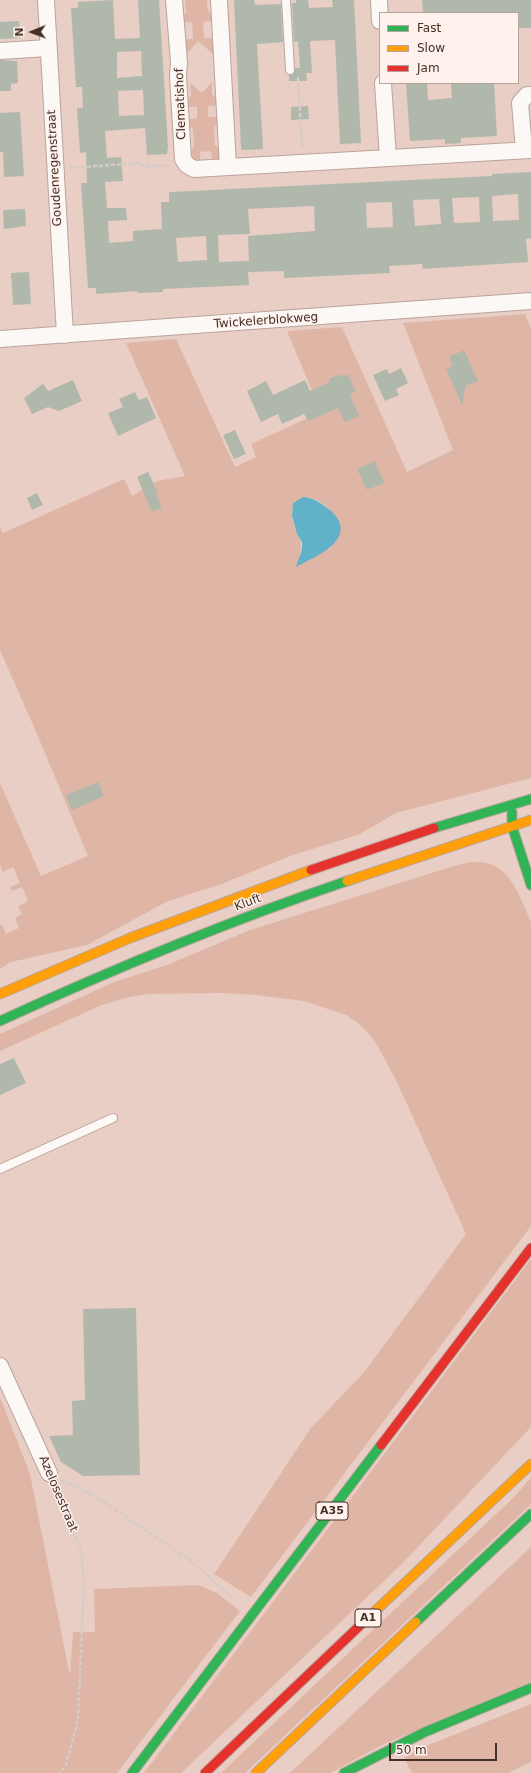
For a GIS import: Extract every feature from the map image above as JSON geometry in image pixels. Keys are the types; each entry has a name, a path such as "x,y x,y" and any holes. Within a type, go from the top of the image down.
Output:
{"main road":[{"name":"Kluft","path":"0,994 94,952 286,879 371,849 531,799"},
{"path":"512,804 530,823"},
{"path":"512,804 512,826 531,885"},
{"name":"Kluft","path":"0,1020 94,978 278,905 512,826 530,823"},
{"name":"A35","path":"132,1773 531,1248"},
{"name":"A1","path":"205,1773 531,1464"},
{"path":"256,1773 531,1514"},
{"path":"344,1773 424,1732 531,1688"}],"street":[{"name":"Goudenregenstraat","path":"46,0 65,335"},
{"name":"Clematishof","path":"174,0 179,62 178,77 183,159 187,165"},
{"path":"219,0 228,167"},
{"path":"379,0 380,12"},
{"path":"0,51 48,48"},
{"path":"383,84 388,158"},
{"path":"187,165 194,169 527,150 520,103 528,95 531,95"},
{"name":"Twickelerblokweg","path":"0,339 531,301"},
{"name":"Azelosestraat","path":"0,1366 49,1473"}],"lane":[{"path":"286,0 290,70"},
{"path":"0,1169 113,1118"}],"path":[{"path":"290,70 298,70 302,163"},
{"path":"55,169 140,163 144,166 187,165"},
{"path":"49,1473 101,1500 189,1559 230,1597"},
{"name":"Azelosestraat","path":"49,1473 81,1550 84,1581 78,1720 66,1764 60,1773"}],"shaded area":[{"path":"185,0 207,0 208,11 213,16 213,19 212,21 203,22 204,38 214,39 215,52 213,54 198,41 185,56 184,39 193,39 192,22 183,22 181,18 186,12"},
{"path":"212,82 212,94 218,100 218,103 216,106 208,106 208,117 217,117 219,119 219,122 214,128 215,145 221,151 221,157 217,162 212,161 211,151 200,152 200,162 194,163 188,153 194,147 193,129 186,124 188,119 197,118 197,107 188,107 185,105 185,102 191,96 190,83 202,93"},
{"path":"525,314 531,329 531,778 396,813 358,835 293,855 219,885 168,901 87,945 11,962 0,969 0,925 2,924 6,934 19,928 15,918 22,914 18,907 28,901 22,887 12,891 10,887 20,883 13,867 3,872 0,865 0,783 41,876 88,856 0,650 0,527 3,533 124,479 132,496 157,481 185,476 126,343 176,339 235,467 256,457 251,444 321,412 287,331 342,327 407,472 453,450 403,323","holes":["303,497 317,500 329,509 337,521 340,534 299,556 301,545 293,522 293,503"]},
{"path":"471,862 483,862 490,864 498,867 505,873 516,888 531,922 531,1226 251,1597 214,1574 311,1428 365,1371 466,1234 396,1080 378,1047 371,1036 358,1023 346,1015 304,1001 255,995 220,993 149,994 129,997 102,1005 0,1051 0,1034 114,982 167,965 250,930 457,865"},
{"path":"531,1259 531,1427 401,1565 181,1773 144,1773"},
{"path":"0,1397 30,1474 70,1676 73,1632 95,1632 94,1589 198,1585 217,1593 240,1611 117,1773 0,1773"},
{"path":"531,1478 531,1504 245,1773 221,1773 513,1498"},
{"path":"531,1547 531,1682 382,1745 330,1773 290,1773"},
{"path":"531,1704 531,1762 508,1773 412,1773 404,1758 421,1748"}],"water":[{"path":"303,497 307,497 321,503 330,510 338,520 341,529 338,537 324,552 296,567 302,549 302,542 297,534 292,516 293,503"}],"building":[{"path":"113,0 115,39 140,38 138,0 159,0 168,147 167,154 147,155 145,128 105,131 107,158 121,157 123,181 105,182 107,208 126,208 127,220 108,221 109,243 133,241 133,231 162,229 161,202 169,202 169,193 171,192 492,176 492,174 531,172 531,238 526,239 528,262 423,269 422,264 389,266 390,273 284,278 284,271 248,272 249,285 163,289 163,292 138,293 137,291 96,294 96,288 88,288 81,183 87,183 86,152 80,153 77,108 83,108 82,87 76,87 71,8 78,8 78,2","holes":["141,51 142,76 117,78 117,52","143,90 144,115 119,116 118,91","518,194 519,220 493,221 492,196","479,197 480,222 454,223 452,198","439,199 441,224 415,226 413,200","392,202 393,227 367,228 366,203","314,206 315,231 248,236 249,261 219,262 218,235 250,234 248,209","206,236 207,260 178,262 176,238"]},
{"path":"234,0 254,0 255,5 281,4 283,42 257,44 263,149 242,150 241,148"},
{"path":"296,0 308,0 309,8 333,7 332,0 354,0 361,143 340,144 335,40 310,41 312,73 306,73 307,81 289,81 289,75 293,74 295,68 300,68 298,41 294,42 292,3 296,3"},
{"path":"422,0 531,0 531,28 519,28 519,12 423,12"},
{"path":"19,21 20,38 0,39 0,22"},
{"path":"0,60 17,61 18,83 11,84 11,91 0,91"},
{"path":"406,84 427,84 428,100 452,98 451,84 494,84 497,136 461,138 461,143 445,144 445,139 410,141"},
{"path":"308,106 309,119 291,120 291,107"},
{"path":"20,112 24,176 4,177 3,152 0,152 0,113"},
{"path":"25,209 26,226 4,229 3,210"},
{"path":"29,272 31,304 13,305 11,273"},
{"path":"464,350 478,381 466,386 462,405 446,369 453,366 449,357"},
{"path":"401,368 408,383 396,389 399,395 385,401 373,375 387,369 389,374"},
{"path":"340,374 341,377 348,374 356,392 350,394 359,416 345,422 338,408 308,421 304,414 282,424 278,414 261,422 247,391 266,381 273,395 305,380 310,391 330,382 329,379"},
{"path":"73,380 82,401 59,411 48,407 32,414 24,398 43,384 48,391"},
{"path":"135,392 139,400 147,397 156,418 118,436 108,413 123,407 119,399"},
{"path":"235,430 246,454 234,459 223,435"},
{"path":"375,461 384,483 367,490 357,469"},
{"path":"148,472 158,493 156,494 162,508 152,512 137,477"},
{"path":"37,493 43,505 32,510 27,498"},
{"path":"98,782 104,796 72,810 66,795"},
{"path":"14,1058 26,1083 0,1095 0,1064"},
{"path":"136,1308 140,1475 83,1476 61,1462 49,1436 73,1435 72,1401 85,1400 83,1309"}],"traffic: fast":[{"path":"434,828 531,799"},
{"path":"512,812 512,826 531,885"},
{"path":"0,1021 172,946 259,912 347,881"},
{"path":"132,1773 381,1445"},
{"path":"416,1622 531,1514"},
{"path":"344,1773 425,1732 531,1688"}],"traffic: slow":[{"path":"347,881 531,820"},
{"path":"0,994 130,938 311,870"},
{"path":"371,1615 531,1464"},
{"path":"256,1773 416,1622"}],"traffic: jam":[{"path":"311,870 434,828"},
{"path":"381,1445 531,1248"},
{"path":"205,1773 371,1615"}]}
